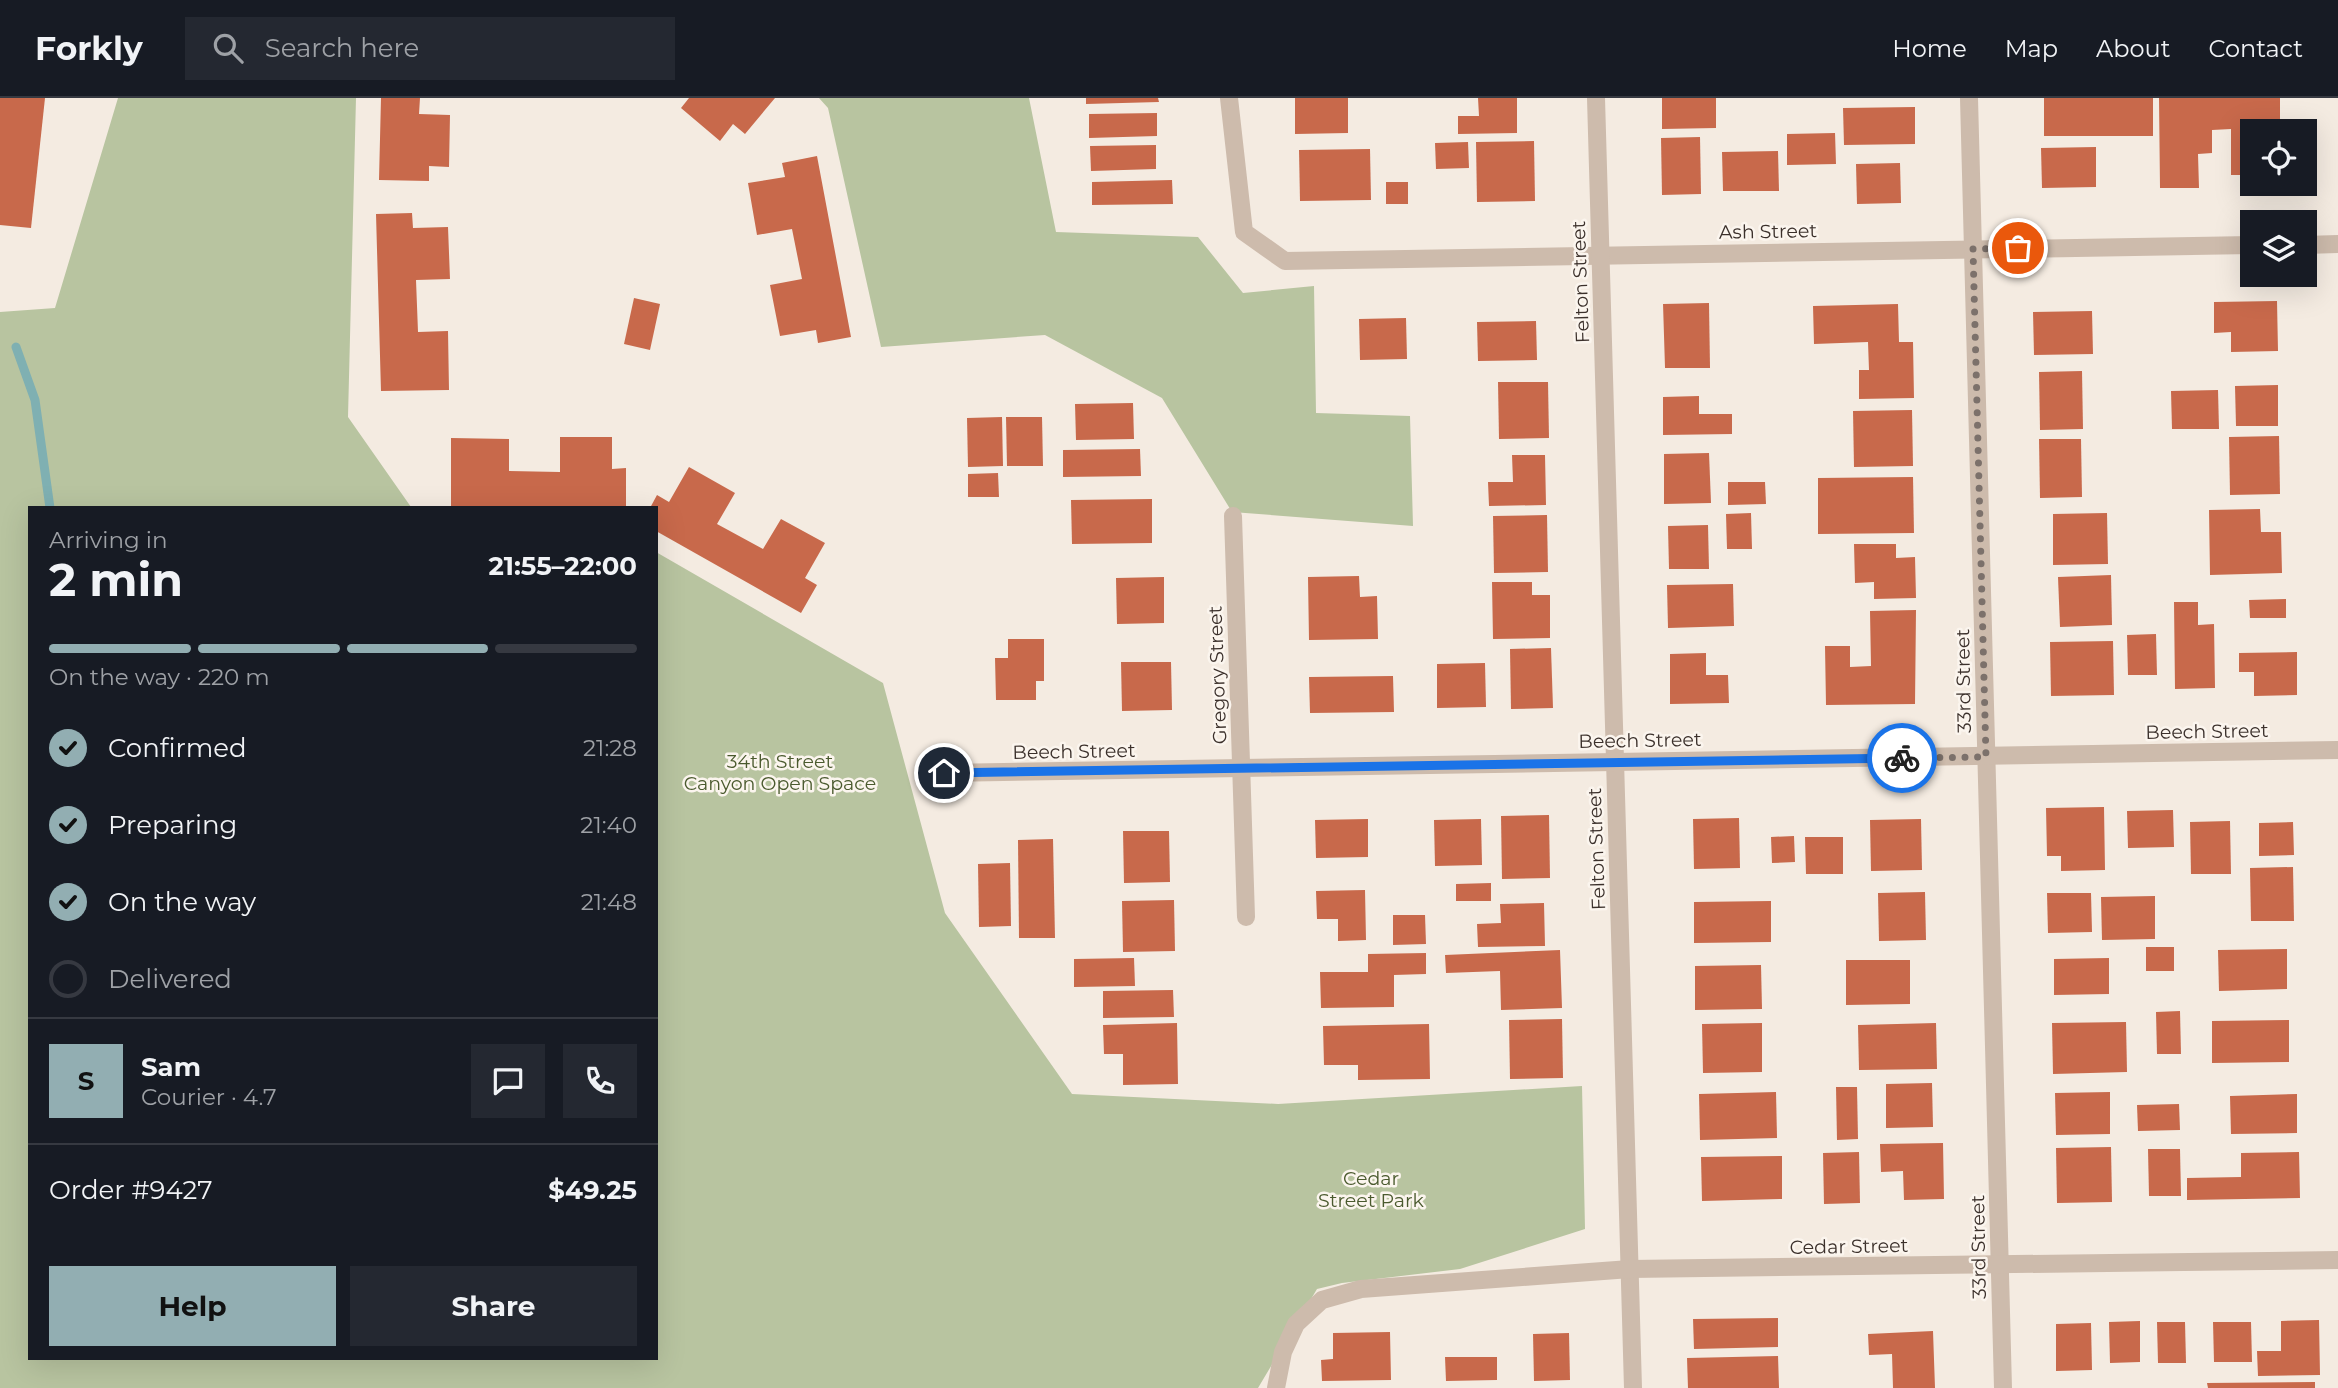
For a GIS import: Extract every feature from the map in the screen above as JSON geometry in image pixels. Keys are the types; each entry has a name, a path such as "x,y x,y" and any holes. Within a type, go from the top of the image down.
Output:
{"street":[{"name":"Ash Street","path":"1229,98 1244,232 1285,261 2240,245"},
{"name":"Felton Street","path":"1596,98 1633,1388"},
{"name":"33rd Street","path":"1969,98 2003,1388"},
{"path":"2317,245 2338,244"},
{"name":"Gregory Street","path":"1233,516 1247,917"},
{"name":"Beech Street","path":"944,773 2338,750"},
{"name":"Cedar Street","path":"1276,1388 1283,1352 1296,1324 1322,1300 1361,1289 1630,1269 2338,1260"}],"green space":[{"path":"118,98 356,98 348,417 410,506 28,506 28,1360 658,1360 658,553 883,683 945,913 1072,1094 1278,1104 1582,1086 1585,1229 1460,1269 1342,1283 1317,1289 1258,1388 0,1388 0,312 55,308"},
{"path":"819,98 1029,98 1056,232 1198,237 1243,293 1314,286 1316,413 1410,416 1413,526 1232,512 1162,398 1045,335 881,347 828,108"}],"building":[{"path":"0,98 45,98 31,228 0,225"},
{"path":"381,98 420,98 419,114 450,115 449,167 429,166 429,181 379,180"},
{"path":"689,98 775,98 745,134 733,124 720,141 681,108"},
{"path":"1086,98 1158,98 1159,102 1086,104"},
{"path":"1295,98 1348,98 1348,133 1295,134"},
{"path":"1478,98 1517,98 1517,133 1458,134 1458,116 1479,116"},
{"path":"1662,98 1716,98 1716,128 1662,129"},
{"path":"2044,98 2153,98 2153,136 2044,136"},
{"path":"2159,98 2280,98 2280,119 2240,119 2240,175 2231,175 2231,129 2212,130 2212,153 2198,154 2199,188 2160,188"},
{"path":"1915,107 1915,144 1844,145 1843,108"},
{"path":"1157,113 1157,136 1089,138 1089,114"},
{"path":"1835,133 1836,164 1787,165 1787,134"},
{"path":"1700,137 1701,194 1662,195 1661,138"},
{"path":"1534,141 1535,201 1477,202 1476,142"},
{"path":"1468,142 1469,168 1436,169 1435,143"},
{"path":"1156,145 1156,169 1091,171 1090,146"},
{"path":"2096,147 2096,187 2042,188 2041,148"},
{"path":"1370,149 1371,200 1300,201 1299,150"},
{"path":"1778,151 1779,191 1723,191 1722,152"},
{"path":"817,156 851,337 818,343 816,330 780,336 770,285 802,279 792,229 757,235 748,183 785,177 782,163"},
{"path":"1900,163 1901,203 1857,204 1856,164"},
{"path":"1172,180 1173,204 1092,205 1092,182"},
{"path":"1386,182 1408,182 1408,204 1386,204"},
{"path":"412,213 413,228 448,227 450,279 416,280 418,332 448,331 449,390 381,391 376,214"},
{"path":"634,298 660,304 650,350 624,344"},
{"path":"2277,301 2278,351 2231,352 2231,332 2214,333 2214,302"},
{"path":"1709,303 1710,368 1665,368 1663,304"},
{"path":"1898,304 1899,342 1913,342 1914,398 1859,399 1859,370 1869,370 1868,342 1814,344 1813,306"},
{"path":"2092,311 2093,354 2034,355 2033,312"},
{"path":"1406,318 1407,359 1360,360 1359,319"},
{"path":"1536,321 1537,360 1478,361 1477,322"},
{"path":"2082,371 2083,429 2040,430 2039,372"},
{"path":"1498,382 1548,382 1549,438 1499,439"},
{"path":"2278,385 2278,426 2236,426 2235,386"},
{"path":"2218,390 2219,429 2172,429 2171,391"},
{"path":"1699,396 1699,414 1732,414 1732,434 1663,435 1663,397"},
{"path":"1133,403 1134,439 1076,440 1075,404"},
{"path":"1912,410 1913,466 1854,467 1853,411"},
{"path":"1002,417 1003,466 968,467 967,418"},
{"path":"1006,417 1042,417 1043,466 1007,466"},
{"path":"2279,436 2280,494 2230,495 2229,437"},
{"path":"560,437 612,437 612,469 626,468 626,506 451,506 451,438 509,439 509,471 560,472"},
{"path":"2039,439 2081,439 2082,497 2040,498"},
{"path":"1140,449 1141,476 1063,477 1063,450"},
{"path":"1709,453 1711,503 1664,504 1664,454"},
{"path":"1512,455 1545,455 1546,505 1489,506 1488,482 1513,482"},
{"path":"689,467 735,493 717,524 763,549 781,519 825,543 805,578 817,585 801,613 658,532 658,506 651,506 657,495 669,502"},
{"path":"998,473 999,497 968,497 968,474"},
{"path":"1913,477 1914,533 1818,534 1818,478"},
{"path":"1728,482 1765,482 1766,504 1728,505"},
{"path":"1152,499 1152,543 1072,544 1071,500"},
{"path":"2260,509 2261,532 2281,532 2282,573 2210,575 2209,510"},
{"path":"1751,513 1752,549 1727,549 1726,514"},
{"path":"2107,513 2108,564 2053,565 2053,514"},
{"path":"1547,515 1548,572 1494,573 1493,516"},
{"path":"1708,525 1709,569 1669,569 1668,526"},
{"path":"1854,544 1896,544 1896,558 1915,557 1916,598 1874,599 1874,582 1855,583"},
{"path":"2111,575 2112,625 2060,627 2058,577"},
{"path":"1359,576 1360,597 1377,596 1378,639 1309,640 1308,577"},
{"path":"1164,577 1164,623 1117,624 1116,578"},
{"path":"1492,582 1532,582 1532,595 1550,595 1550,638 1493,639"},
{"path":"1733,584 1734,626 1668,628 1667,585"},
{"path":"2286,599 2286,618 2250,618 2249,600"},
{"path":"2174,602 2198,602 2198,625 2214,624 2215,688 2175,689"},
{"path":"1916,610 1915,704 1826,705 1825,646 1850,646 1850,667 1871,666 1870,611"},
{"path":"2156,634 2157,675 2128,675 2127,635"},
{"path":"1008,639 1044,639 1044,681 1036,681 1036,700 996,700 995,658 1008,658"},
{"path":"2113,641 2114,695 2051,696 2050,642"},
{"path":"1551,648 1553,708 1511,709 1510,649"},
{"path":"2297,652 2297,695 2254,696 2254,672 2239,672 2239,653"},
{"path":"1706,653 1706,675 1728,675 1729,703 1670,704 1670,654"},
{"path":"1121,662 1171,662 1172,710 1122,711"},
{"path":"1485,663 1486,707 1437,708 1437,664"},
{"path":"1393,676 1394,712 1310,713 1309,677"},
{"path":"2104,807 2105,870 2061,871 2061,856 2047,856 2046,808"},
{"path":"2173,810 2174,847 2128,848 2127,811"},
{"path":"1549,815 1550,878 1502,879 1501,816"},
{"path":"1739,818 1740,868 1694,869 1693,819"},
{"path":"1368,819 1368,857 1316,858 1315,820"},
{"path":"1481,819 1482,865 1435,866 1434,820"},
{"path":"1921,819 1922,870 1871,871 1870,820"},
{"path":"2230,821 2231,874 2191,874 2190,822"},
{"path":"2293,822 2294,855 2259,856 2259,823"},
{"path":"1123,831 1169,831 1170,882 1124,883"},
{"path":"1794,836 1795,862 1772,863 1771,837"},
{"path":"1805,837 1843,837 1843,874 1806,874"},
{"path":"1053,839 1055,938 1019,938 1018,840"},
{"path":"1010,863 1011,926 979,927 978,864"},
{"path":"2293,867 2294,921 2251,921 2250,868"},
{"path":"1491,883 1491,901 1456,901 1456,884"},
{"path":"1365,890 1366,940 1338,941 1338,919 1317,919 1316,891"},
{"path":"1925,892 1926,940 1879,941 1878,893"},
{"path":"2047,893 2091,893 2092,932 2048,933"},
{"path":"2155,896 2155,939 2102,940 2101,897"},
{"path":"1174,900 1175,951 1123,952 1122,901"},
{"path":"1771,901 1771,942 1694,943 1694,902"},
{"path":"1544,903 1545,946 1478,947 1477,924 1501,923 1500,904"},
{"path":"1393,915 1425,915 1426,944 1393,945"},
{"path":"2146,947 2174,947 2174,971 2146,971"},
{"path":"2287,949 2287,989 2219,991 2218,950"},
{"path":"1560,950 1562,1008 1501,1010 1500,971 1446,973 1445,955"},
{"path":"1426,953 1426,974 1394,975 1394,1007 1321,1008 1320,972 1368,972 1368,954"},
{"path":"1134,958 1135,986 1074,987 1074,959"},
{"path":"2109,958 2109,994 2054,995 2054,959"},
{"path":"1846,960 1910,960 1910,1004 1846,1005"},
{"path":"1761,965 1762,1009 1695,1010 1695,966"},
{"path":"1173,990 1174,1017 1103,1018 1103,991"},
{"path":"2180,1011 2181,1054 2157,1054 2156,1012"},
{"path":"1562,1019 1563,1078 1510,1079 1509,1020"},
{"path":"2289,1020 2289,1062 2212,1063 2212,1021"},
{"path":"2126,1022 2127,1072 2053,1074 2052,1023"},
{"path":"1177,1023 1178,1084 1123,1085 1123,1054 1104,1054 1103,1025"},
{"path":"1762,1023 1762,1072 1703,1073 1702,1024"},
{"path":"1936,1023 1937,1069 1859,1070 1858,1025"},
{"path":"1429,1024 1430,1079 1358,1080 1358,1065 1324,1065 1323,1026"},
{"path":"1932,1083 1933,1127 1886,1128 1886,1084"},
{"path":"1836,1087 1857,1087 1858,1139 1837,1140"},
{"path":"1776,1092 1777,1138 1700,1140 1699,1094"},
{"path":"2110,1092 2110,1134 2056,1135 2055,1093"},
{"path":"2297,1094 2297,1133 2231,1134 2230,1096"},
{"path":"2179,1104 2180,1130 2138,1131 2137,1105"},
{"path":"1943,1143 1944,1199 1904,1200 1903,1171 1881,1172 1880,1144"},
{"path":"2111,1147 2112,1202 2057,1203 2056,1148"},
{"path":"2148,1149 2180,1149 2181,1196 2149,1196"},
{"path":"1859,1152 1860,1203 1824,1204 1823,1153"},
{"path":"2299,1152 2300,1198 2187,1200 2187,1178 2241,1177 2241,1153"},
{"path":"1782,1156 1782,1199 1702,1201 1701,1157"},
{"path":"1778,1318 1778,1347 1694,1349 1693,1319"},
{"path":"2319,1320 2320,1375 2258,1376 2257,1351 2281,1351 2281,1321"},
{"path":"2140,1321 2140,1362 2110,1363 2109,1322"},
{"path":"2157,1322 2185,1322 2186,1363 2158,1363"},
{"path":"2213,1322 2251,1322 2252,1362 2214,1362"},
{"path":"2091,1323 2092,1370 2056,1371 2056,1324"},
{"path":"1933,1331 1935,1388 1893,1388 1892,1354 1869,1355 1868,1334"},
{"path":"1390,1332 1391,1380 1322,1381 1321,1360 1333,1359 1333,1333"},
{"path":"1569,1333 1570,1380 1534,1381 1533,1334"},
{"path":"1778,1356 1779,1388 1688,1388 1687,1358"},
{"path":"1445,1357 1497,1357 1497,1380 1446,1381"},
{"path":"2315,1382 2315,1388 2208,1388 2207,1383"}],"waterway":[{"path":"16,347 35,400 50,506"}],"way so far":[{"path":"1902,758 1986,757 1973,249 2018,248"}],"route":[{"path":"944,773 1902,758"}],"park label":[{"name":"34th Street Canyon Open Space","path":"780,772"},
{"name":"Cedar Street Park","path":"1371,1189"}]}
